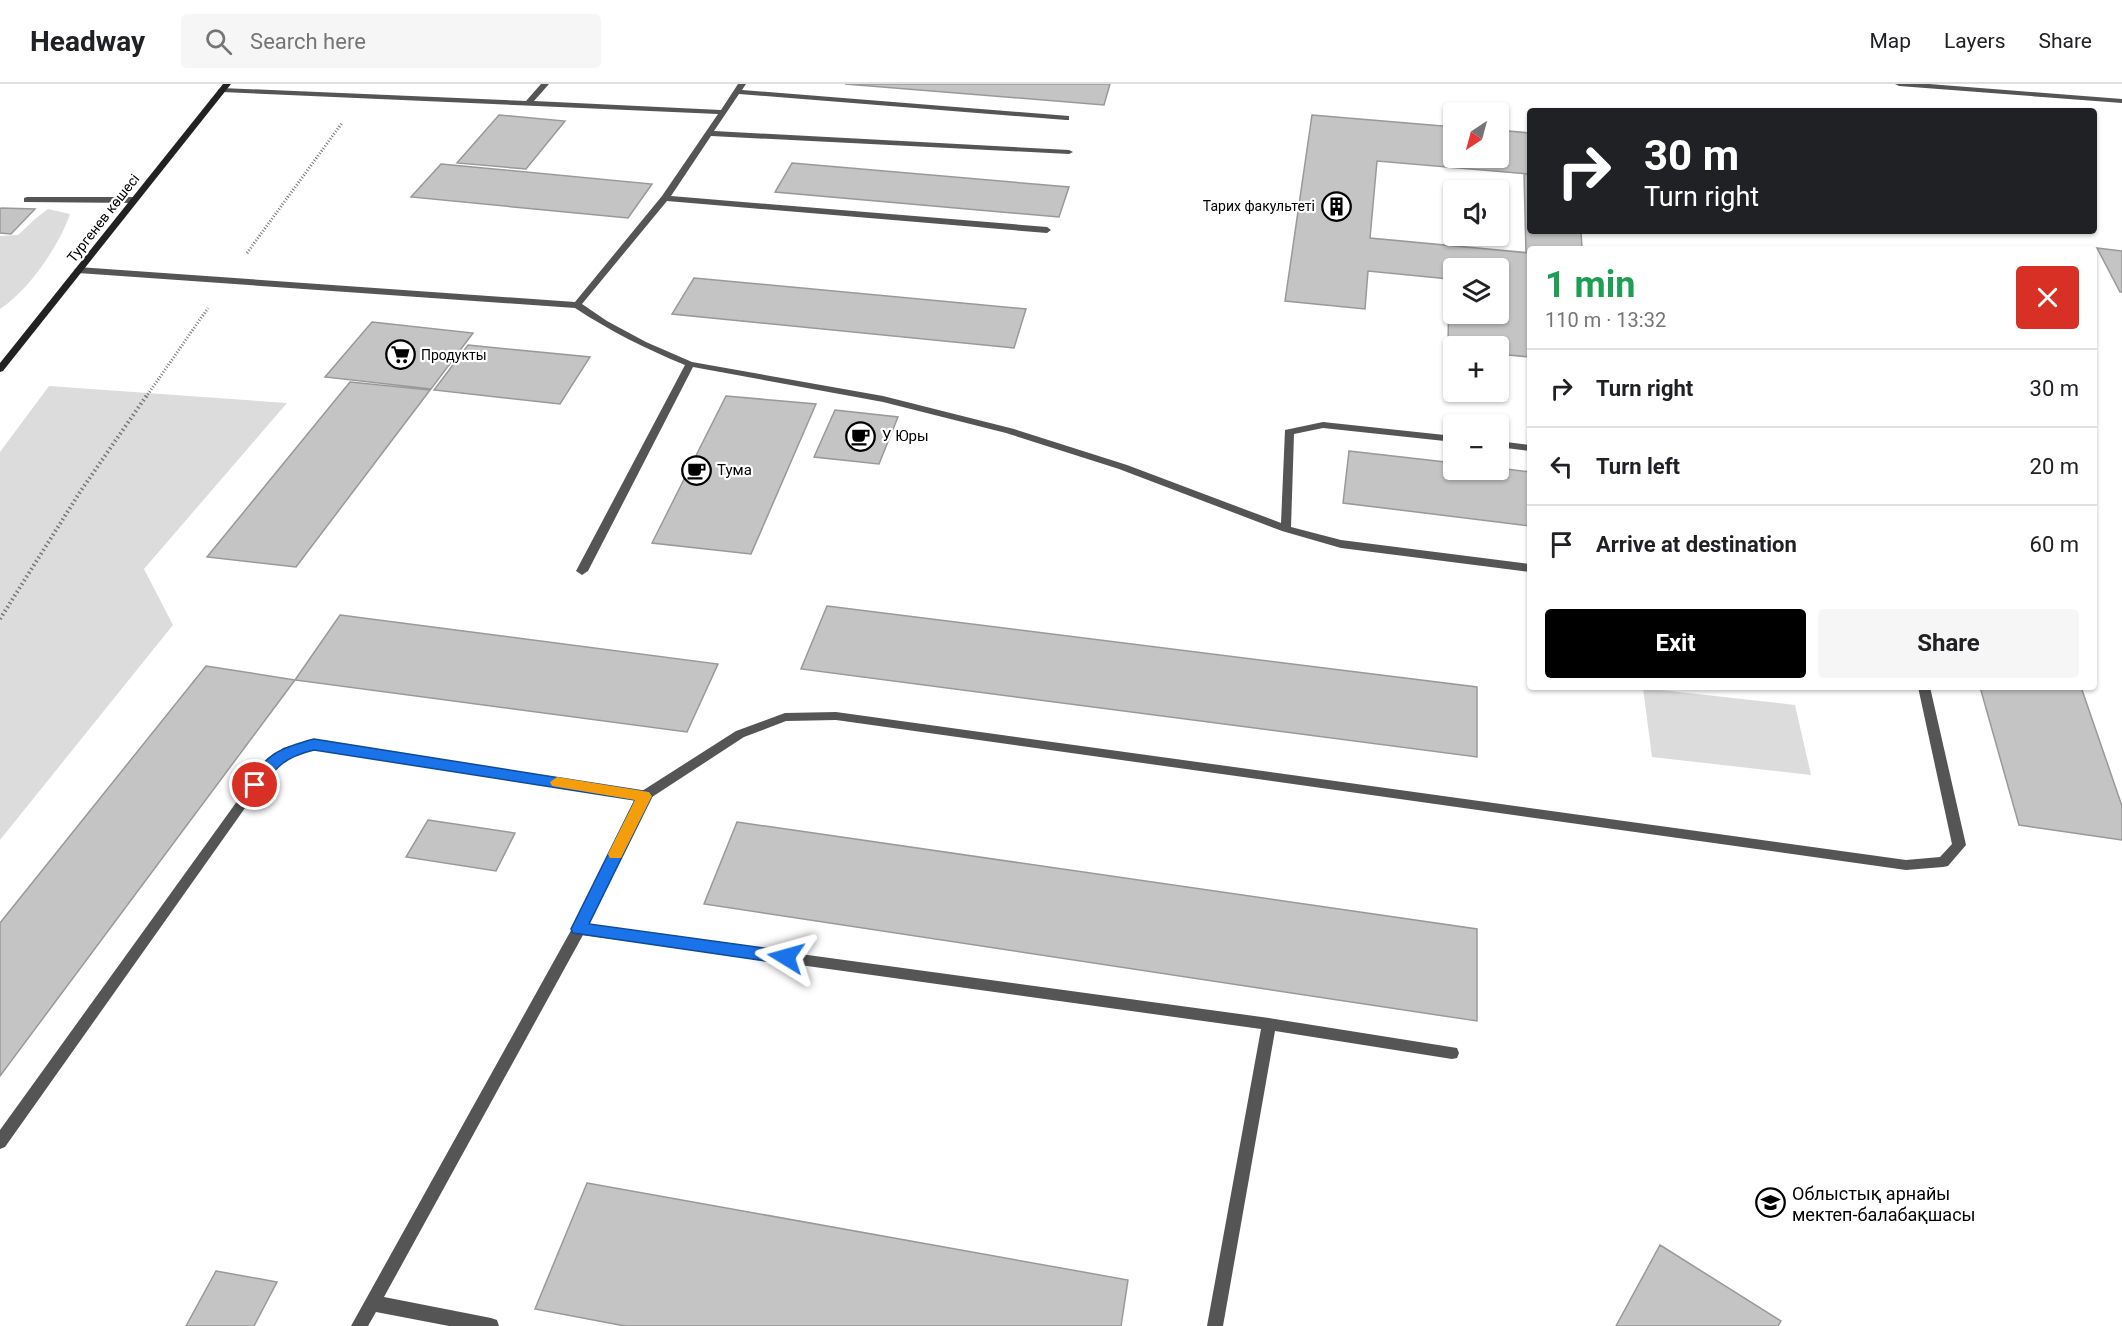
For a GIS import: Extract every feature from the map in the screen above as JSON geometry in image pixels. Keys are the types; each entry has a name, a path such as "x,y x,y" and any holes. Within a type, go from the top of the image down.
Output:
{"main road":[{"name":"Тургенев көшесі","path":"0,369 225,87"}],"lane":[{"path":"528,103 545,84"},
{"path":"1899,84 2122,101"},
{"path":"225,87 362,96 722,112"},
{"path":"577,305 665,198 739,88 1066,118"},
{"path":"708,133 1069,152"},
{"path":"665,198 1047,230"},
{"path":"27,200 134,200"},
{"path":"78,270 577,305 643,344 690,364 883,399 1010,431 1123,467 1286,529 1341,544 1527,568"},
{"path":"582,571 690,364"},
{"path":"1286,529 1289,432 1323,425 1443,438"},
{"path":"1509,445 1527,448"},
{"path":"359,1326 579,929 644,796 740,734 785,717 836,716 1906,865 1943,862 1959,845 1925,690"},
{"path":"0,1142 268,767 287,751 314,744 644,796"},
{"path":"579,929 1269,1024 1452,1053"},
{"path":"1215,1326 1269,1024"},
{"path":"373,1303 491,1326"}],"path":[{"path":"0,619 80,492 226,280 362,96"}],"shaded area":[{"path":"48,209 70,214 65,226 51,253 32,279 22,291 0,309 0,236 18,235"},
{"path":"49,386 287,403 144,569 173,625 0,840 0,452"},
{"path":"1643,690 1795,705 1811,775 1652,757"}],"building":[{"path":"845,84 1110,84 1104,105"},
{"path":"499,115 565,121 526,169 457,163"},
{"name":"Тарих факультеті","path":"1312,115 1443,126 1443,167 1377,161 1370,238 1527,253 1527,357 1509,355 1509,336 1448,336 1448,324 1509,324 1509,258 1443,258 1443,278 1368,271 1365,309 1285,301"},
{"name":"Тарих факультеті","path":"1509,131 1527,133 1527,174 1459,168 1509,168"},
{"path":"792,163 1069,187 1059,217 775,192"},
{"path":"441,164 652,184 628,218 411,197"},
{"path":"1524,174 1527,174 1527,234 1581,234 1582,246 1527,246 1526,253"},
{"path":"0,209 35,209 11,234 0,233"},
{"path":"2097,248 2122,251 2122,292 2120,292"},
{"path":"694,278 1026,309 1014,348 672,314"},
{"name":"Продукты","path":"372,322 473,333 431,389 325,377"},
{"path":"468,345 590,357 560,404 434,390"},
{"path":"350,382 430,390 296,567 207,557"},
{"path":"726,396 816,404 751,554 652,543"},
{"path":"835,410 898,417 879,464 814,457"},
{"path":"1349,451 1443,462 1443,480 1509,480 1509,469 1527,472 1527,526 1343,503"},
{"path":"827,606 1477,687 1477,757 801,669"},
{"path":"340,615 718,664 687,732 295,680"},
{"path":"206,666 295,680 0,1076 0,923"},
{"path":"1981,690 2082,690 2122,806 2122,840 2019,825"},
{"path":"428,820 515,833 496,871 406,857"},
{"path":"737,822 1477,929 1477,1021 704,904"},
{"path":"587,1183 1128,1280 1121,1326 625,1326 535,1309"},
{"path":"1660,1245 1781,1321 1778,1326 1616,1326"},
{"path":"216,1271 277,1282 254,1326 186,1326"}],"slow traffic":[{"path":"557,782 644,796 616,854"}],"place":[{"name":"Тарих факультеті","path":"1336,206"},
{"name":"Продукты","path":"400,355"},
{"name":"У Юры","path":"861,436"},
{"name":"Тума","path":"696,470"},
{"name":"Облыстық арнайы мектеп-балабақшасы","path":"1771,1203"}],"route":[{"path":"255,785 268,767 287,751 314,744 644,796 579,929 786,957"}]}
